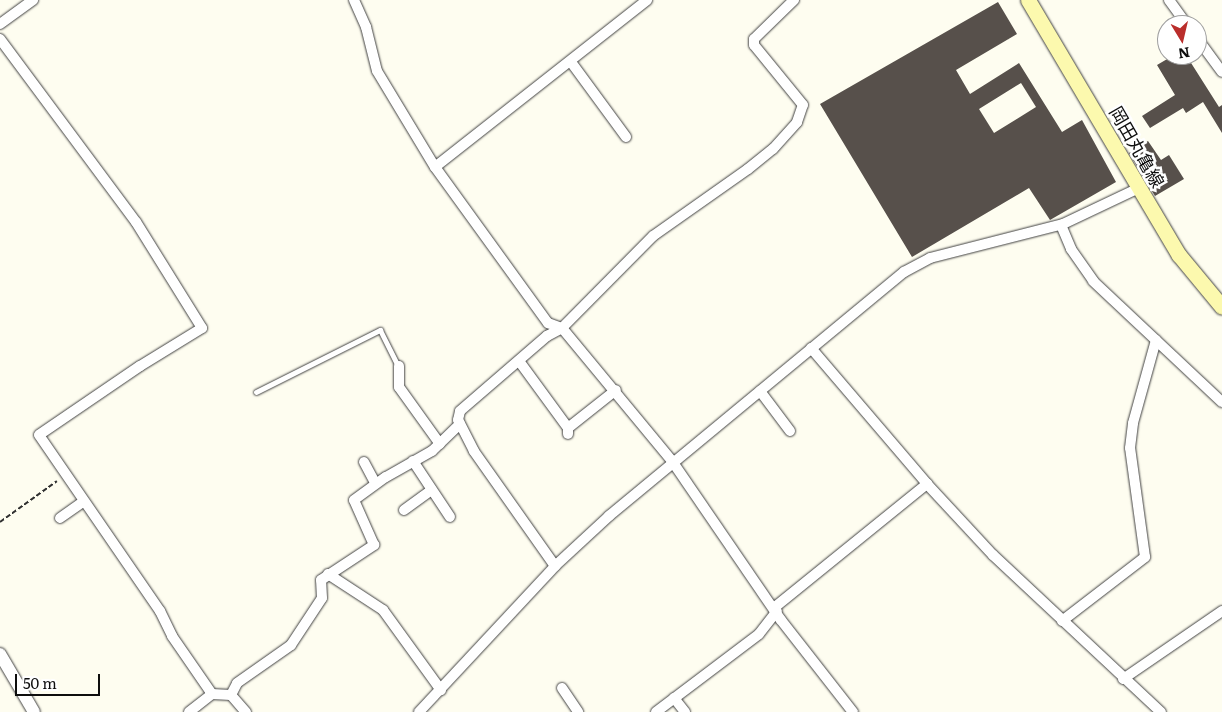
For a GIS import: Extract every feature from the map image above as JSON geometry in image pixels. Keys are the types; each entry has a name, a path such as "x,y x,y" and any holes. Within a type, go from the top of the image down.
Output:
{"main road":[{"name":"岡田丸亀線","path":"1028,0 1179,255 1222,307"}],"street":[{"path":"0,24 33,0"},
{"path":"354,0 366,27 378,71 435,167 548,323 562,328 616,390 672,460 776,609 853,712"},
{"path":"435,167 571,62 647,0"},
{"path":"555,566 474,451 460,424 460,411 547,336 562,328 653,236 748,169 773,149 797,122 804,105 754,45 754,39 794,0"},
{"path":"1169,0 1180,15"},
{"path":"0,39 136,222 202,328 140,366 38,435 160,611 172,636 212,694"},
{"path":"1207,52 1222,72"},
{"path":"571,62 626,137"},
{"path":"419,712 555,566 672,460 688,451 811,348 916,264 1061,225 1139,188"},
{"path":"1061,225 1071,249 1093,281 1222,402"},
{"path":"1062,621 1145,556 1130,448 1133,423 1156,340"},
{"path":"811,348 927,484 1062,621 1123,680 1161,712"},
{"path":"519,361 568,431 616,390"},
{"path":"399,366 399,387 440,444"},
{"path":"760,391 790,431"},
{"path":"230,695 236,683 291,645 322,598 321,580 374,545 354,500 375,483 440,444 460,424"},
{"path":"413,461 450,517"},
{"path":"364,462 375,483"},
{"path":"656,712 759,634 776,609 927,484"},
{"path":"404,510 432,490"},
{"path":"60,518 83,502"},
{"path":"328,574 383,610 441,690"},
{"path":"1123,680 1222,611"},
{"path":"0,654 34,712"},
{"path":"562,688 578,712"},
{"path":"189,712 212,694 230,695 246,712"},
{"path":"674,698 685,712"}],"lane":[{"path":"256,392 380,330 399,366"}],"path":[{"path":"0,522 64,475"}],"building":[{"path":"998,2 1017,34 956,70 970,94 1019,63 1062,132 1082,120 1116,182 1050,220 1029,188 912,257 820,104","holes":["1021,83 1036,107 994,133 979,109"]},
{"path":"1157,65 1192,65 1219,107 1222,105 1222,133 1203,102 1186,113 1183,108 1150,128 1142,116 1175,95"},
{"path":"1148,141 1161,160 1169,155 1184,179 1155,196 1129,153"}]}
